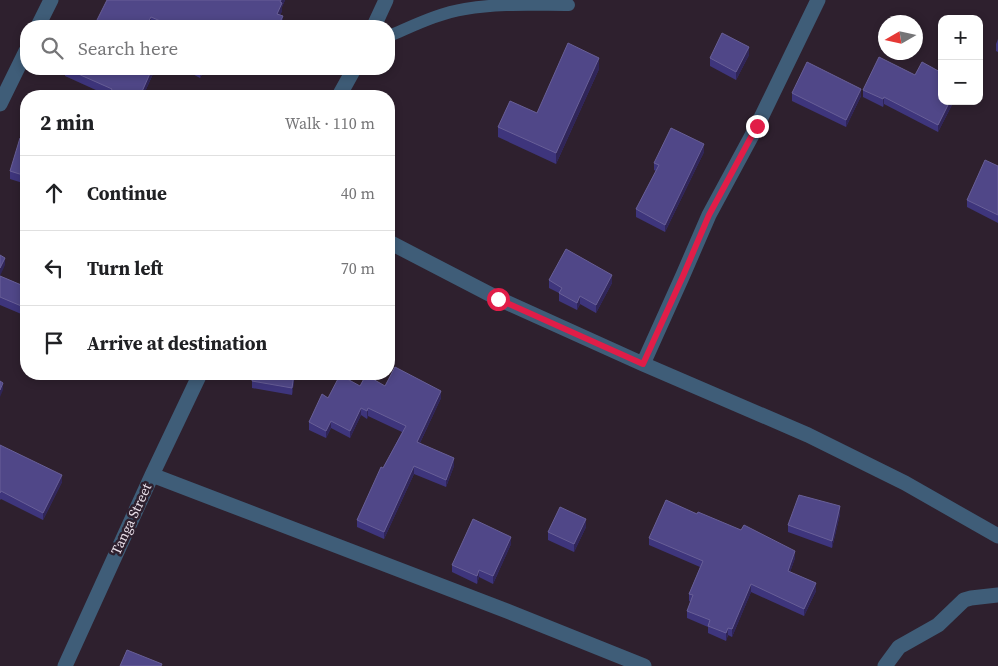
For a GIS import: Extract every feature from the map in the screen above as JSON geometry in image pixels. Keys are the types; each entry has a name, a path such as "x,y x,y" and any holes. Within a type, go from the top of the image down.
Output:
{"street":[{"path":"41,20 51,0"},
{"path":"377,20 386,0"},
{"path":"643,364 709,215 757,126 818,0"},
{"path":"0,104 20,63"},
{"path":"342,90 351,75"},
{"path":"395,245 498,299 816,440 905,483 998,536"},
{"name":"Tanga Street","path":"64,666 197,380"},
{"path":"152,475 508,611 644,666"},
{"path":"885,666 899,647 938,625 964,600 998,596"}],"lane":[{"path":"395,34 463,9 498,4 569,5"}],"building":[{"path":"107,0 281,0 280,2 282,3 277,14 283,16 281,20 158,20 151,17 149,20 97,20"},
{"path":"722,33 749,47 736,72 710,58"},
{"path":"568,43 599,58 556,153 498,127 510,101 537,113"},
{"path":"878,59 885,60 915,75 922,62 938,71 938,105 948,105 938,125 884,97 883,99 863,90"},
{"path":"807,62 861,89 846,120 792,93"},
{"path":"80,75 149,75 143,90 112,89"},
{"path":"671,128 704,144 665,225 636,209 659,165 654,163"},
{"path":"20,138 20,174 10,171"},
{"path":"985,160 998,166 998,215 967,200"},
{"path":"566,249 612,275 596,305 580,296 577,303 559,293 562,288 549,280"},
{"path":"0,255 5,258 0,268"},
{"path":"0,276 20,284 20,305 0,297"},
{"path":"395,367 441,391 417,442 454,458 446,480 414,466 384,532 357,520 381,467 383,468 406,426 368,408 367,411 361,408 350,431 331,421 326,431 309,422 322,394 328,398 337,380 349,380 360,386 363,380 375,380 385,386 388,380 395,380"},
{"path":"252,380 293,380 292,388"},
{"path":"0,445 62,475 43,513 1,491 0,493"},
{"path":"799,495 840,506 832,541 788,525"},
{"path":"666,500 741,530 744,525 795,551 788,571 816,583 804,609 751,584 732,629 728,628 726,633 708,626 710,620 687,611 693,595 689,594 703,561 649,538"},
{"path":"560,507 586,519 574,544 548,532"},
{"path":"473,519 511,537 493,576 479,570 477,576 452,565"},
{"path":"127,650 162,664 161,666 120,666"}],"route":[{"path":"498,299 643,364 709,215 757,126"}]}
